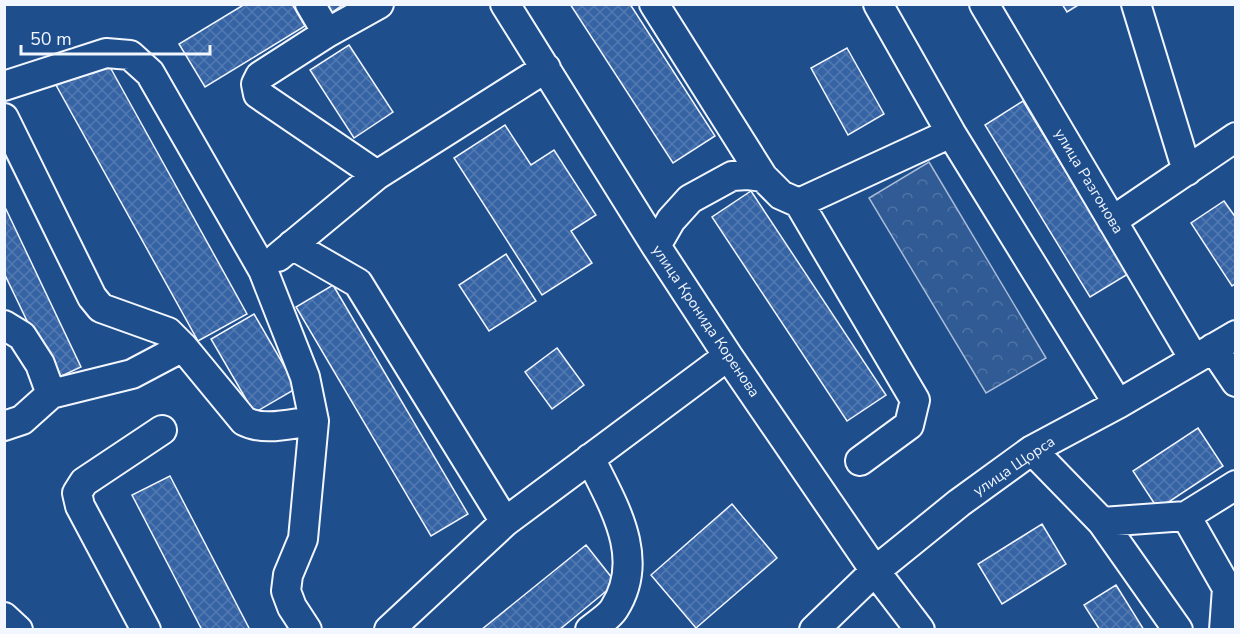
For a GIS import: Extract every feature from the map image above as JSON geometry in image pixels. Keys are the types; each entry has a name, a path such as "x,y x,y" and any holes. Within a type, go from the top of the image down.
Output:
{"street":[{"path":"310,4 327,33"},
{"path":"377,175 258,94 256,84 260,76 327,33 379,4"},
{"name":"улица Кронида Коренова","path":"505,4 656,246 728,356 875,571 920,630"},
{"path":"654,4 763,177 781,195 799,203 915,399 909,425 860,461"},
{"path":"878,4 951,133 1118,404"},
{"name":"улица Разгонова","path":"984,4 1112,220 1214,347 1236,382"},
{"path":"1136,4 1187,171"},
{"path":"4,86 106,53 130,55 150,73 263,270 305,377 314,421 303,539 288,575 286,591 292,607 307,630"},
{"path":"263,270 377,175 546,68"},
{"path":"4,118 92,297 101,308 168,332 183,346 244,421 254,426 265,427 314,421"},
{"path":"799,203 951,133"},
{"path":"1112,220 1236,137"},
{"path":"656,246 671,220 690,199 732,176 763,177"},
{"path":"292,245 358,283 505,522"},
{"path":"4,325 22,336 40,364 51,394"},
{"path":"4,426 22,420 51,394 132,374 183,346"},
{"name":"улица Щорса","path":"814,630 875,571 959,503 1032,450 1118,404 1214,347"},
{"path":"389,630 505,522 728,356"},
{"path":"146,630 80,506 77,493 84,482 162,430"},
{"path":"1032,450 1102,522 1178,630"},
{"path":"590,458 622,524 627,546 627,581 618,620 590,630"},
{"path":"1102,522 1186,516 1236,485"},
{"path":"1186,516 1227,588 1224,630"},
{"path":"4,617 18,630"}],"green space":[{"path":"929,162 1046,358 986,393 869,198"}],"building":[{"path":"245,4 292,4 305,26 205,87 179,44"},
{"path":"322,4 344,4 328,15"},
{"path":"570,4 630,4 715,136 673,163"},
{"path":"1062,4 1080,4 1067,12"},
{"path":"349,45 393,112 354,138 310,70"},
{"path":"847,48 884,114 848,135 811,68"},
{"path":"105,58 247,314 198,341 56,85"},
{"path":"1023,101 1128,274 1090,297 985,125"},
{"path":"505,125 531,165 554,150 596,215 571,231 592,263 542,295 454,158"},
{"path":"751,191 886,395 847,421 712,217"},
{"path":"1224,201 1236,218 1236,283 1232,286 1191,223"},
{"path":"4,205 81,367 55,379 4,273"},
{"path":"506,254 536,301 489,331 459,285"},
{"path":"333,285 468,514 431,536 296,307"},
{"path":"254,314 297,388 254,413 211,339"},
{"path":"557,348 584,385 552,409 525,372"},
{"path":"1198,428 1223,466 1158,509 1133,471"},
{"path":"170,476 250,630 202,630 132,495"},
{"path":"732,504 777,558 696,628 651,575"},
{"path":"1042,524 1066,564 1002,604 978,564"},
{"path":"586,545 616,583 559,630 481,630"},
{"path":"1116,585 1144,630 1100,630 1084,605"}]}
